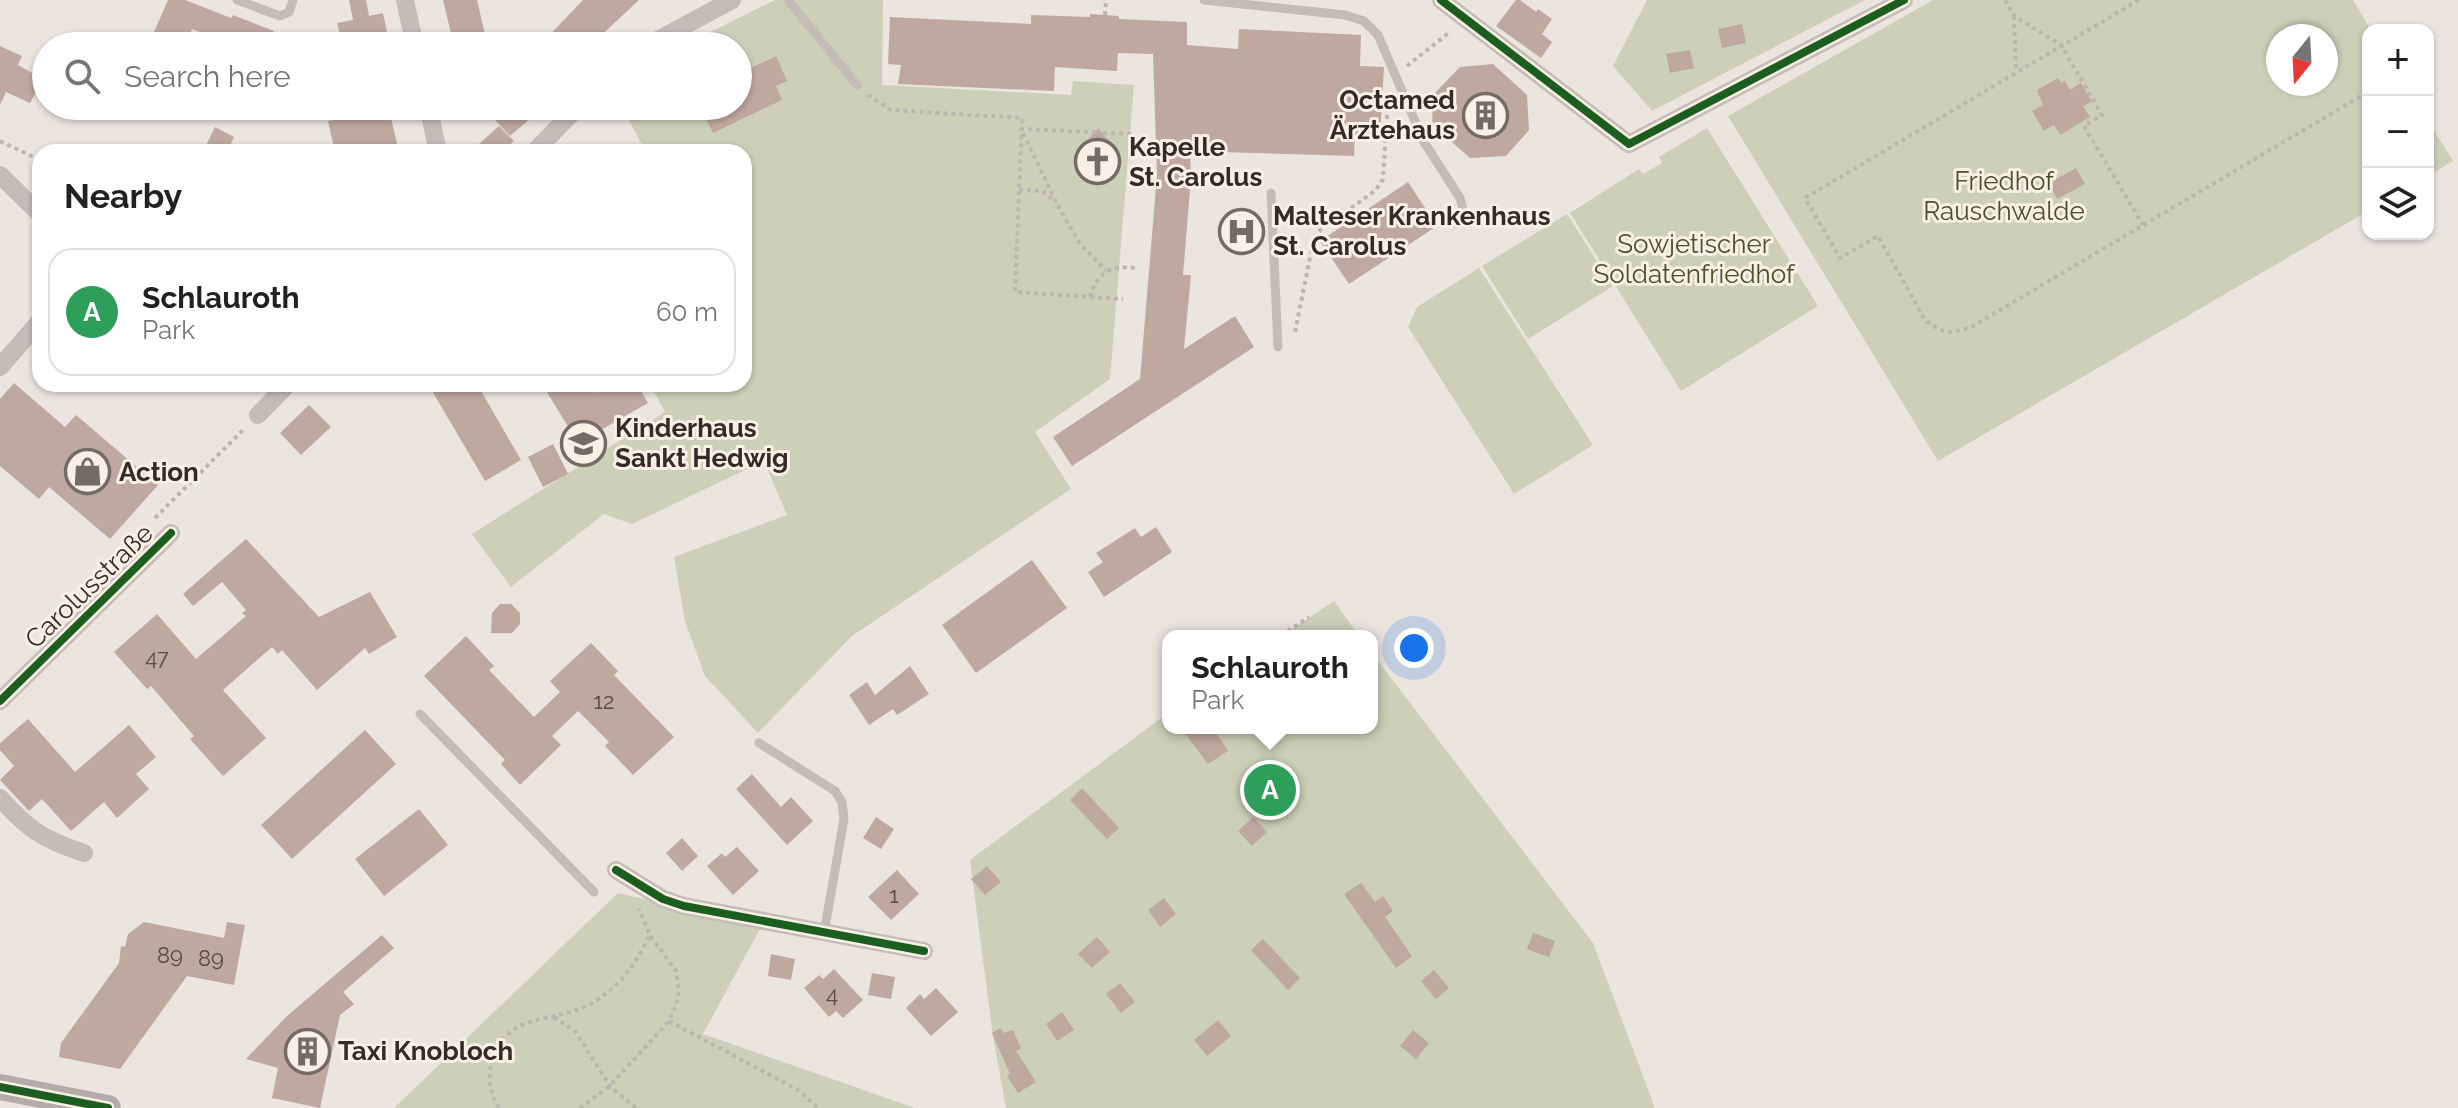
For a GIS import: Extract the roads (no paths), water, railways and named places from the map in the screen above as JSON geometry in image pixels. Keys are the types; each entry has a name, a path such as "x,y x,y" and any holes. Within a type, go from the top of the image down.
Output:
{"street":[{"path":"405,0 412,32"},
{"path":"673,32 732,0"},
{"path":"1441,0 1629,144 1904,0"},
{"path":"431,120 436,144"},
{"path":"542,144 565,120"},
{"path":"0,175 32,206"},
{"path":"0,367 32,330"},
{"path":"258,415 280,392"},
{"name":"Carolusstraße","path":"0,701 7,680 171,533"},
{"path":"0,798 28,828 62,846 84,853"},
{"path":"616,870 663,899 684,906 924,951"},
{"path":"0,1087 108,1108"}],"lane":[{"path":"237,0 280,16 289,12 293,0"},
{"path":"788,0 857,85"},
{"path":"1204,0 1345,15 1364,21 1378,35 1424,142 1460,198 1462,217 1456,224"},
{"path":"1271,193 1278,347"},
{"path":"420,714 594,892"},
{"path":"759,743 835,791 842,802 844,819 824,933"}],"place":[{"name":"Octamed Ärztehaus","path":"1486,115"},
{"name":"Kapelle St. Carolus","path":"1098,162"},
{"name":"Malteser Krankenhaus St. Carolus","path":"1242,231"},
{"name":"Kinderhaus Sankt Hedwig","path":"584,443"},
{"name":"Action","path":"88,472"},
{"name":"Schlauroth","path":"1270,790"},
{"name":"Taxi Knobloch","path":"307,1051"}],"park label":[{"name":"Friedhof Rauschwalde","path":"2004,196"},
{"name":"Sowjetischer Soldatenfriedhof","path":"1694,259"}]}
